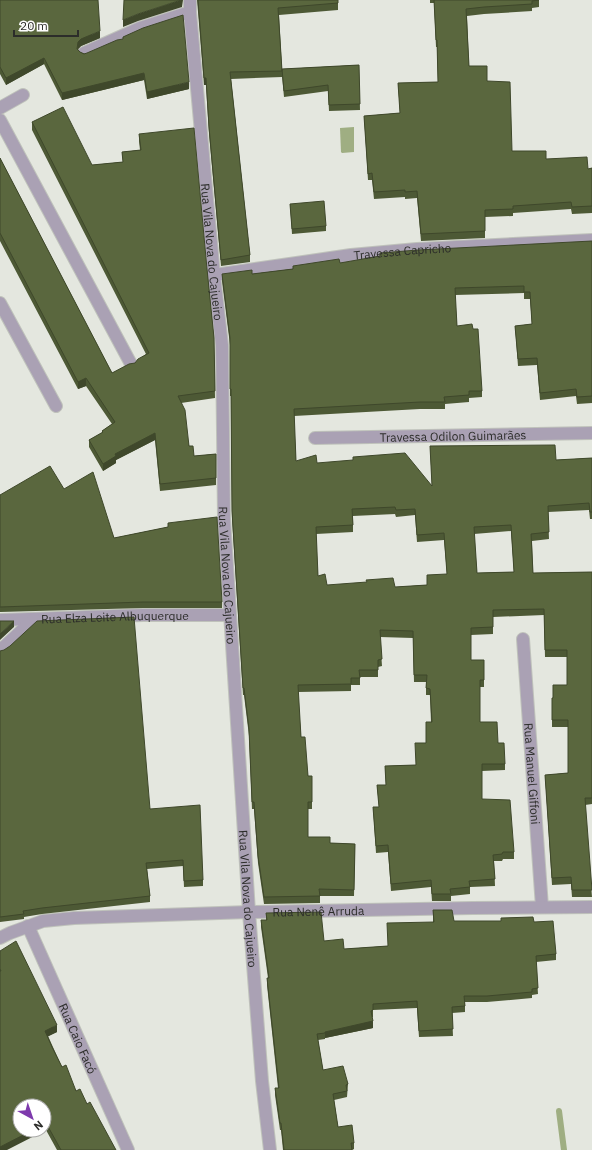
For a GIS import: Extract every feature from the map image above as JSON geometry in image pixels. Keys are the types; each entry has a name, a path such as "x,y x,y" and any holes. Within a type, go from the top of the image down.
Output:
{"street":[{"path":"84,53 190,6"},
{"name":"Rua Vila Nova do Cajueiro","path":"190,6 214,275 222,345 224,518 249,912 262,1081 270,1150"},
{"path":"0,108 23,95"},
{"path":"0,120 130,364"},
{"name":"Travessa Capricho","path":"214,275 351,256 417,249 592,240"},
{"path":"0,303 56,406"},
{"name":"Travessa Odilon Guimarães","path":"314,438 592,433"},
{"name":"Rua Elza Leite Albuquerque","path":"0,620 143,615 230,615"},
{"path":"0,649 34,619"},
{"name":"Rua Manuel Giffoni","path":"523,639 542,907"},
{"name":"Rua Nenê Arruda","path":"0,937 43,921 74,918 249,912 592,907"},
{"name":"Rua Caio Facó","path":"28,926 128,1150"}],"shaded area":[{"path":"354,127 354,152 342,153 340,128"}],"building":[{"path":"0,0 98,0 100,31 81,39 78,42 77,49 84,54 117,40 123,39 123,37 143,28 183,15 189,82 147,92 144,73 62,93 44,58 6,78 0,67"},
{"path":"124,0 181,0 123,20"},
{"path":"198,0 338,0 338,3 278,8 282,71 230,72 250,255 221,260 206,78 204,78"},
{"path":"434,0 539,0 532,1 532,4 466,9 469,66 487,66 487,81 510,82 512,151 546,151 546,159 587,157 588,169 592,168 592,206 572,207 571,202 513,206 513,209 485,210 485,231 421,234 417,191 405,192 405,190 374,192 372,173 368,174 364,116 400,113 398,83 438,82"},
{"path":"359,65 360,104 329,105 328,85 284,91 282,69"},
{"path":"63,107 92,165 123,162 122,152 141,150 139,134 194,128 214,338 215,391 178,396 185,410 189,446 193,446 194,456 216,454 216,478 160,484 155,433 115,454 116,456 103,464 89,440 103,432 102,431 115,422 86,378 78,382 0,233 0,158 112,373 129,364 135,363 138,359 149,353 32,122"},
{"path":"324,201 326,226 292,229 290,204"},
{"path":"592,241 592,396 577,397 576,389 540,393 537,358 518,359 515,326 532,324 530,292 524,292 524,286 455,288 457,326 472,324 473,329 478,329 482,391 469,391 469,395 444,397 445,402 294,409 296,461 316,455 317,463 353,460 353,457 405,453 432,486 430,446 555,445 556,460 592,458 592,512 590,512 589,503 548,506 549,532 531,534 533,573 592,572 592,798 585,798 592,890 572,890 571,877 552,878 545,775 568,773 568,720 552,720 553,685 567,685 567,650 545,650 544,609 493,610 493,627 471,628 471,660 484,660 484,680 480,680 480,722 497,722 498,743 504,743 505,764 482,764 482,799 510,800 514,852 503,852 502,854 493,855 495,879 469,881 470,887 450,889 451,894 432,894 431,880 391,884 388,845 376,846 373,807 379,807 377,785 386,785 385,766 416,765 415,743 426,743 426,722 432,722 430,689 426,688 427,675 414,675 413,631 380,630 382,659 378,660 378,670 359,670 360,678 351,678 351,684 298,685 301,737 305,737 308,776 312,776 312,802 308,802 308,837 330,837 330,843 355,844 354,890 319,889 320,896 264,897 258,856 254,802 252,802 249,729 243,688 232,511 230,338 222,274 252,270 252,274 293,269 293,266 339,259 340,263 380,256 380,253","holes":["395,507 396,510 415,509 417,535 444,533 447,574 427,575 427,585 395,587 393,578 366,580 367,582 327,585 325,574 318,576 316,527 353,525 352,509","511,525 514,572 477,573 474,527"]},
{"path":"50,466 64,489 93,472 114,538 168,527 168,523 217,517 222,602 143,602 0,607 0,495"},
{"path":"134,617 150,809 200,805 203,880 184,881 183,860 146,863 150,896 42,908 23,911 24,914 0,917 0,651 10,646 37,621"},
{"path":"0,621 14,621 0,634"},
{"path":"433,910 452,910 454,921 501,921 501,918 533,917 534,922 553,921 556,954 536,956 538,988 532,989 532,992 487,996 464,996 465,1006 452,1007 453,1029 419,1031 417,1001 373,1004 373,1010 371,1011 373,1021 317,1034 323,1070 343,1066 348,1084 346,1085 347,1091 333,1094 338,1127 352,1125 354,1143 351,1143 352,1150 284,1150 275,1088 279,1088 267,978 269,978 261,920 267,920 266,913 321,912 324,941 343,939 344,949 388,946 387,923 434,922"},
{"path":"16,941 57,1025 45,1031 52,1047 62,1067 66,1065 76,1091 80,1089 87,1104 90,1102 116,1150 61,1150 52,1134 52,1098 12,1098 12,1138 17,1138 0,1147 0,951"}],"waterway":[{"path":"559,1111 564,1150"}]}
